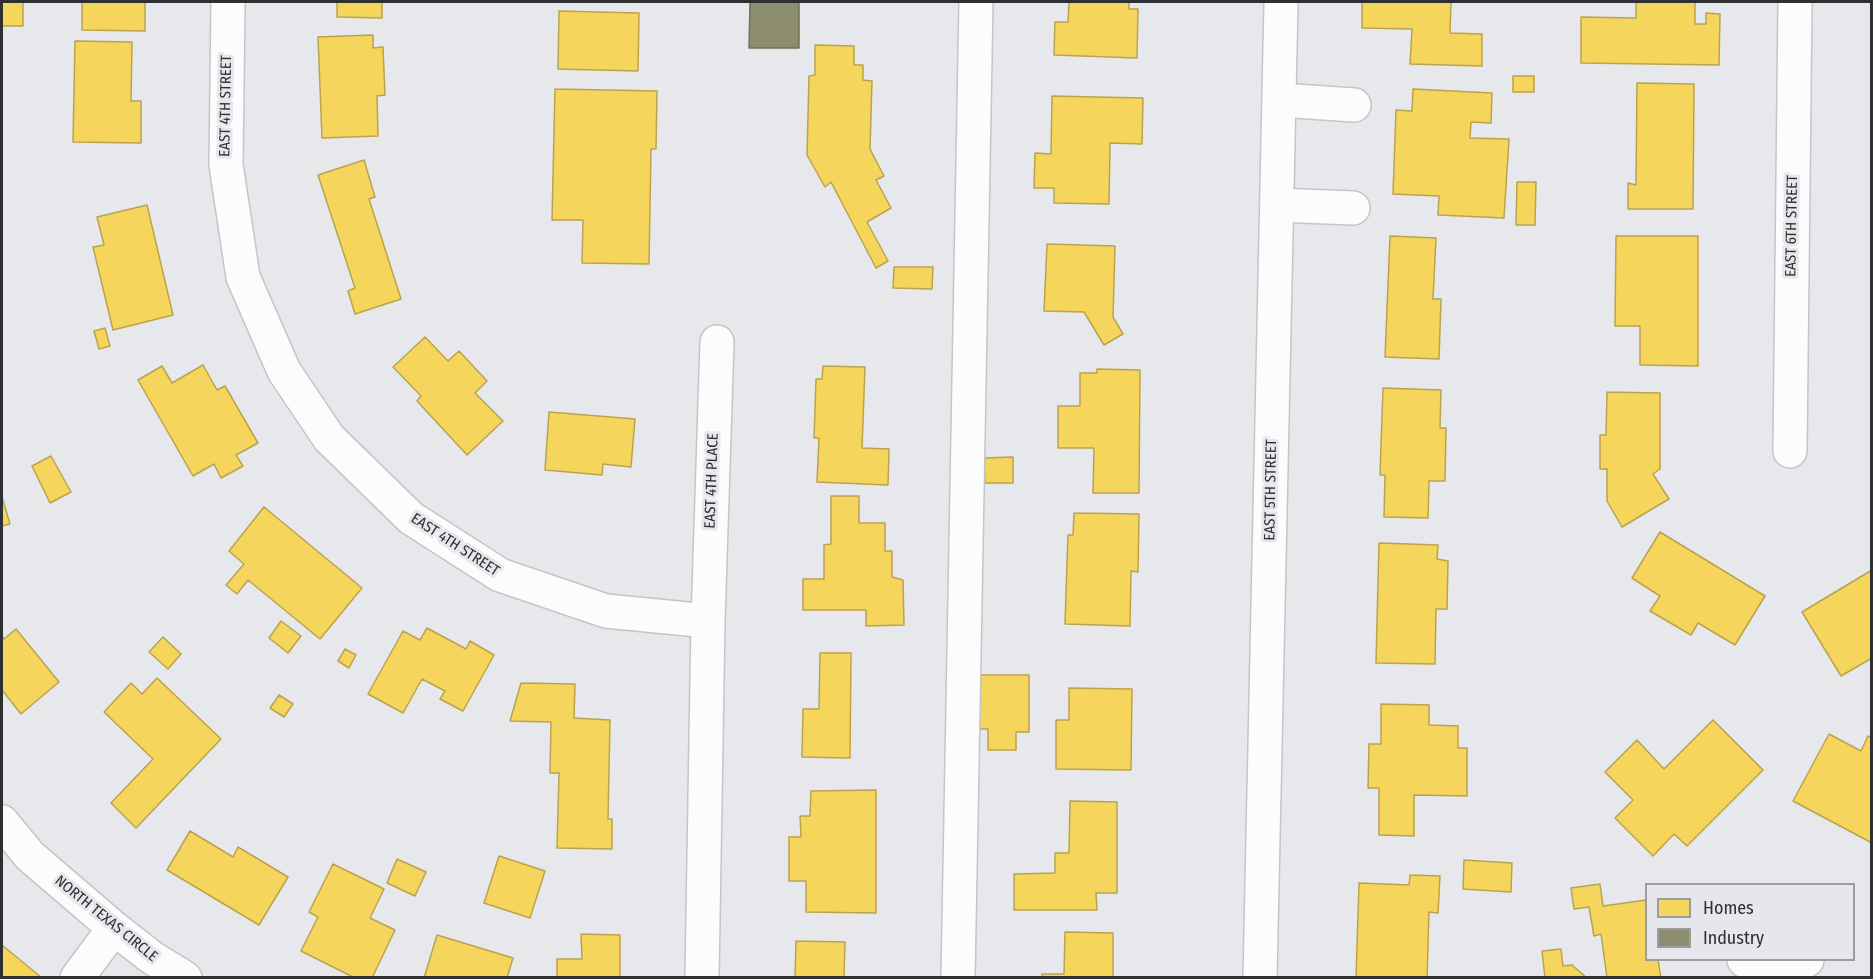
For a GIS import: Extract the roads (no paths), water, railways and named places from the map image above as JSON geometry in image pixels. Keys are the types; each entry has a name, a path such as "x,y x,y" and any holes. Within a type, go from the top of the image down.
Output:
{"street":[{"name":"EAST 4TH STREET","path":"228,2 226,165 243,277 284,371 329,438 411,518 500,575 606,611 708,621"},
{"path":"958,978 976,2"},
{"name":"EAST 5TH STREET","path":"1260,978 1281,2"},
{"name":"EAST 6TH STREET","path":"1790,451 1794,2"},
{"path":"1279,100 1354,105"},
{"path":"1277,205 1353,208"},
{"name":"EAST 4TH PLACE","path":"708,621 717,342"},
{"path":"702,978 708,621"},
{"name":"NORTH TEXAS CIRCLE","path":"2,822 30,856 114,928 151,957 184,978"},
{"path":"77,978 114,928"},
{"path":"1760,970 1780,973 1794,969 1806,961"}]}
